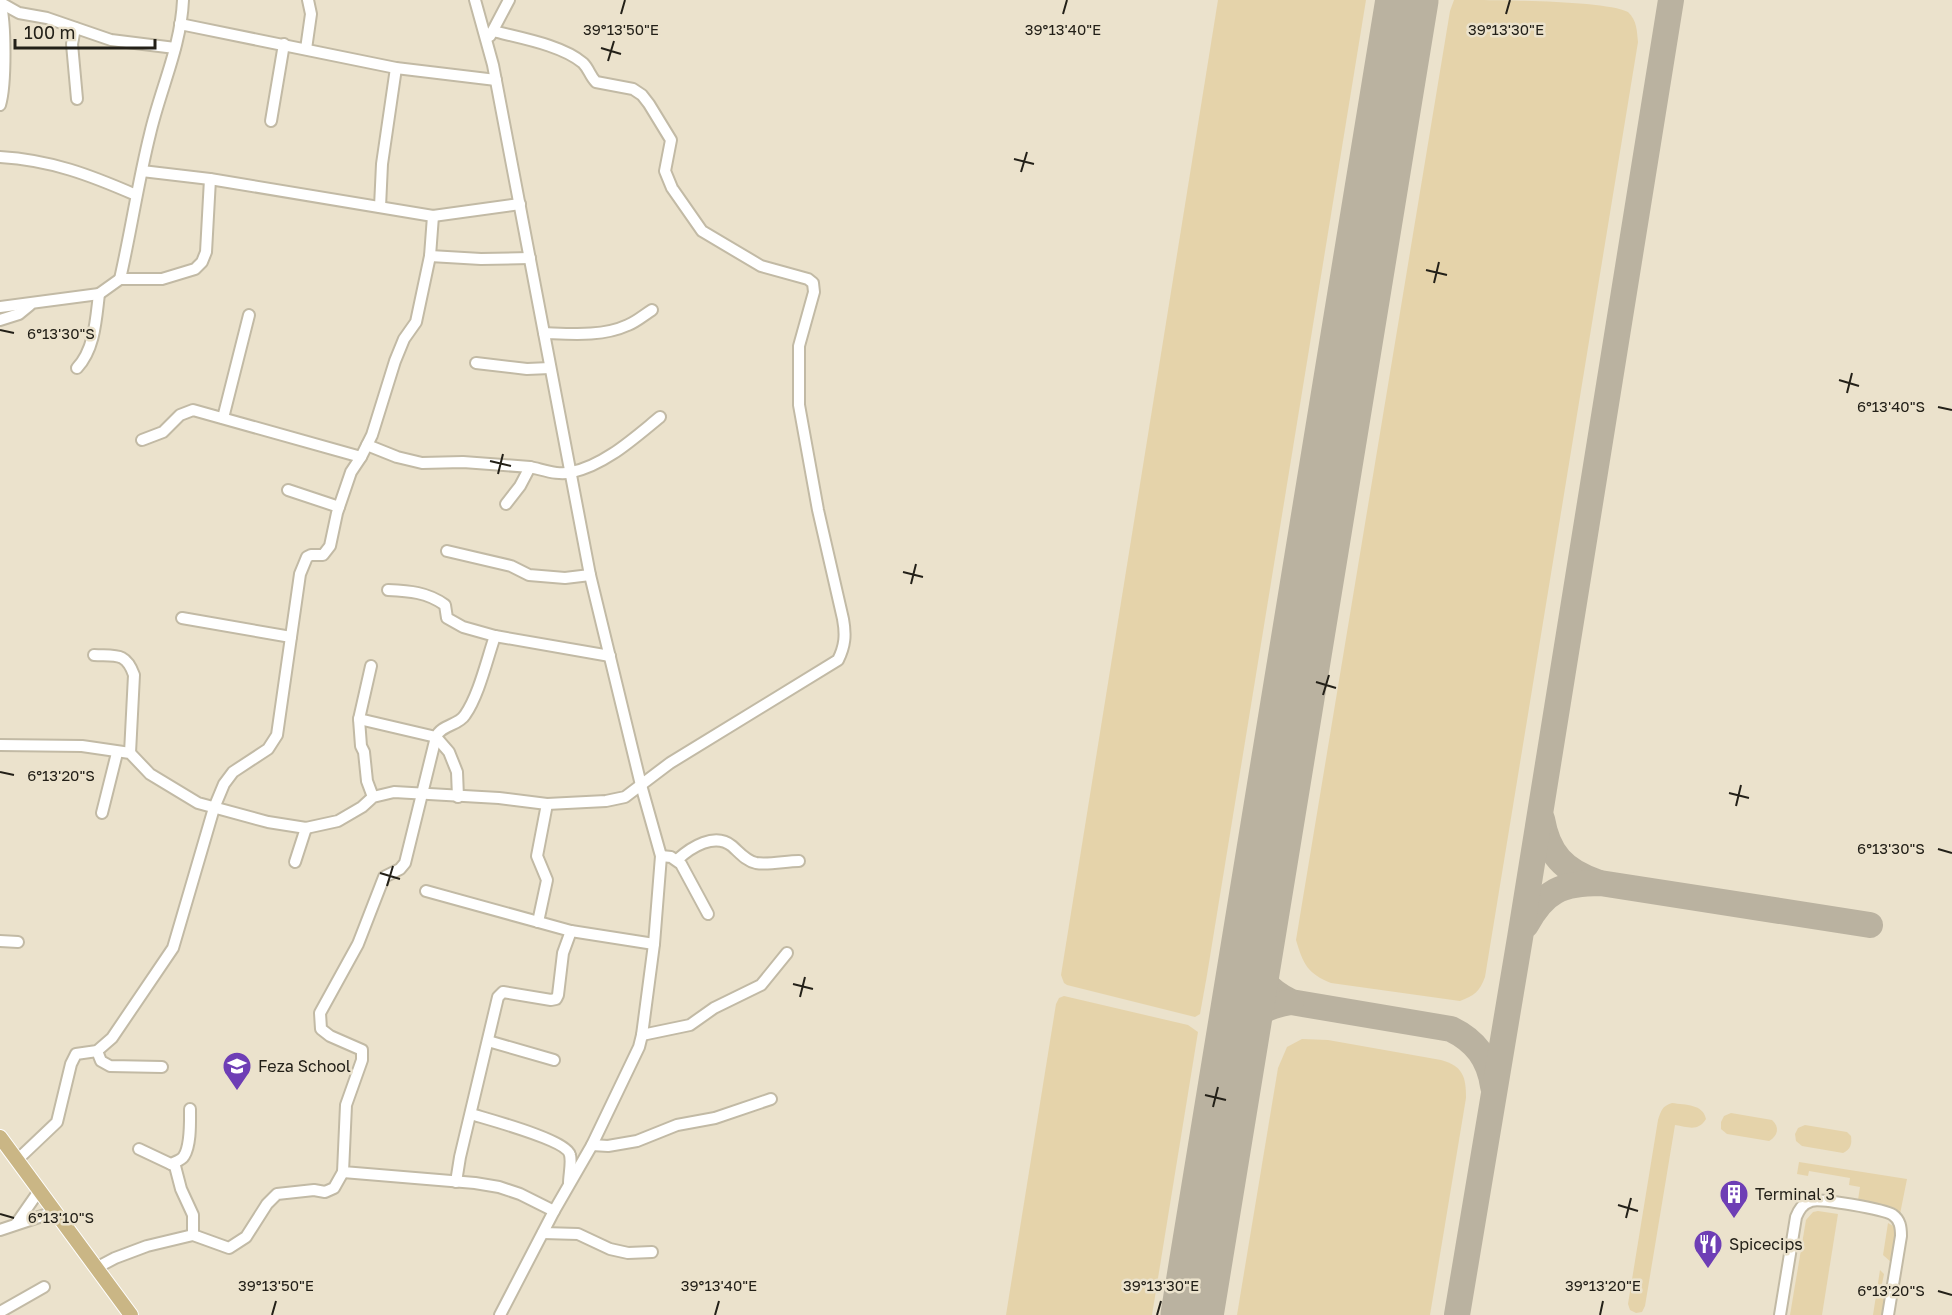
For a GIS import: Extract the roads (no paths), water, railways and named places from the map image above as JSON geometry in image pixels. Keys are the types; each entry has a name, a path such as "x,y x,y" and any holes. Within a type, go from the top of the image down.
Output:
{"main road":[{"path":"0,1137 54,1212 98,1267 131,1315"}],"street":[{"path":"120,279 150,131 168,77 183,0"},
{"path":"306,49 311,14 308,0"},
{"path":"475,0 487,41 520,204 590,575 661,856 654,944 639,1047 592,1145 554,1211 500,1315"},
{"path":"487,41 509,0"},
{"path":"0,3 19,13 47,18 111,40 174,48"},
{"path":"0,3 4,57 3,94 0,105"},
{"path":"180,24 396,68 495,80"},
{"path":"75,28 72,44 77,99"},
{"path":"0,746 82,746 117,753 130,753 150,774 179,793 214,808 268,822 306,828 338,820 362,807 373,797 394,792 547,804 615,799 625,797 670,763 838,660 844,647 843,619 818,510 799,405 799,346 814,292 813,283 808,279 761,266 702,231 672,188 665,171 671,140 642,95 633,89 596,82 590,70 573,55 493,31"},
{"path":"271,121 284,44"},
{"path":"380,207 382,164 396,68"},
{"path":"0,157 40,160 92,176 136,195"},
{"path":"142,171 210,179 433,216 520,204"},
{"path":"0,307 99,294 120,279 162,279 195,269 202,262 206,252 210,179"},
{"path":"17,1160 57,1122 71,1064 76,1054 97,1051 112,1038 173,948 214,808 224,784 233,772 268,749 276,735 300,574 307,557 323,555 327,552 351,472 367,445 404,339 416,322 430,256 433,216"},
{"path":"430,256 481,259 530,258"},
{"path":"77,368 88,352 99,294"},
{"path":"0,320 19,314 33,303"},
{"path":"544,333 596,334 628,325 652,310"},
{"path":"224,418 249,315"},
{"path":"476,363 527,369 550,368"},
{"path":"142,440 163,432 180,415 193,410 361,457"},
{"path":"367,445 397,457 422,463 464,462 531,467 556,473 571,473 604,458 660,417"},
{"path":"506,504 531,467"},
{"path":"288,490 339,507"},
{"path":"447,550 545,577 565,578 590,575"},
{"path":"388,590 413,591 430,596 445,605 447,618 463,627 495,636 610,656"},
{"path":"182,618 291,637"},
{"path":"98,1267 147,1246 193,1235 229,1248 246,1237 267,1204 277,1194 314,1190 325,1192 334,1188 343,1172 346,1105 362,1060 362,1050 330,1036 321,1029 320,1013 358,944 384,877 400,869 405,862 436,737 439,731 460,720 466,714 482,678 495,636"},
{"path":"94,655 123,657 130,663 134,675 130,753"},
{"path":"371,666 358,719 367,781 373,797"},
{"path":"358,719 436,737 449,752 458,772 458,796"},
{"path":"102,813 117,753"},
{"path":"538,922 547,880 537,856 547,804"},
{"path":"295,862 306,828"},
{"path":"677,860 695,847 718,840 730,844 748,860 756,863 799,861"},
{"path":"661,856 677,860 708,914"},
{"path":"426,891 571,931 654,944"},
{"path":"456,1182 498,997 502,992 556,999 563,953 571,931"},
{"path":"0,941 18,942"},
{"path":"642,1035 690,1025 728,1001 761,985 787,953"},
{"path":"488,1041 554,1060"},
{"path":"97,1051 101,1061 110,1066 162,1067"},
{"path":"592,1145 608,1146 637,1142 677,1125 715,1118 771,1099"},
{"path":"171,1164 185,1155 190,1109"},
{"path":"471,1114 520,1129 567,1149 570,1155 569,1188"},
{"path":"139,1149 175,1166 181,1189 193,1215 193,1235"},
{"path":"343,1172 499,1187 520,1194 554,1211"},
{"path":"15,1224 39,1191"},
{"path":"1780,1315 1796,1218 1802,1206 1814,1200 1884,1211 1895,1217 1899,1223 1901,1236 1888,1315"},
{"path":"0,1230 54,1212"},
{"path":"543,1233 578,1234 610,1250 628,1253 652,1252"},
{"path":"0,1312 44,1287"}],"place":[{"name":"Feza School","path":"237,1092"},
{"name":"Terminal 3","path":"1734,1220"},
{"name":"Spicecips","path":"1708,1270"}]}
